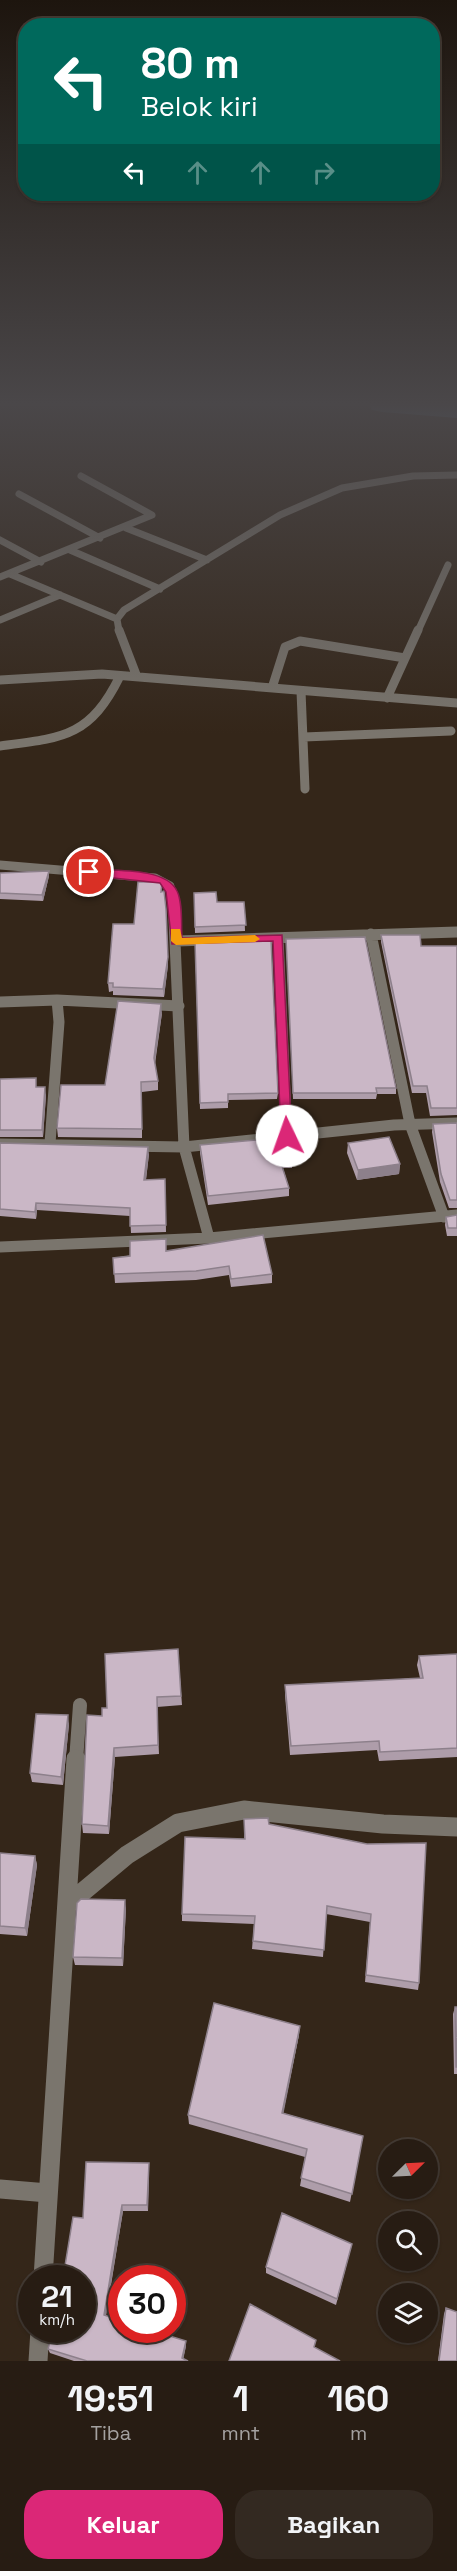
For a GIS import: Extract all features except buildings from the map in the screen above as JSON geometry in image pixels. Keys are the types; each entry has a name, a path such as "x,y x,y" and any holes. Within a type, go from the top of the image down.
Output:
{"street":[{"path":"56,514 100,538"},
{"path":"0,577 126,528 152,514"},
{"path":"137,677 119,631 117,619 124,610 281,514"},
{"path":"126,528 207,560"},
{"path":"0,540 41,562"},
{"path":"70,550 159,589"},
{"path":"387,698 448,565"},
{"path":"10,574 117,619"},
{"path":"0,620 60,595"},
{"path":"272,688 285,647 292,643 309,642 405,658"},
{"path":"0,680 80,674 120,676 457,703"},
{"path":"0,746 63,738 95,718 112,695 120,676"},
{"path":"301,692 305,789"},
{"path":"304,737 451,731"},
{"path":"0,865 155,878 164,881 172,892 184,1147 209,1238"},
{"path":"176,941 457,932"},
{"path":"0,1247 209,1238 451,1216 410,1124 371,934"},
{"path":"278,938 287,1136"},
{"path":"0,1002 57,1000 179,1006"},
{"path":"50,1143 59,1022 57,1000"},
{"path":"0,1144 50,1143 184,1147 410,1124 457,1123"},
{"path":"44,2265 80,1705"},
{"path":"67,1905 127,1855 178,1823 189,1820 244,1810 383,1824 457,1827"},
{"path":"0,2189 48,2193"},
{"path":"38,2361 39,2343"}],"slow traffic":[{"path":"176,932 176,941 255,939"}],"route":[{"path":"89,872 155,878 164,881 170,886 172,892 176,941 278,938 287,1136"}]}
